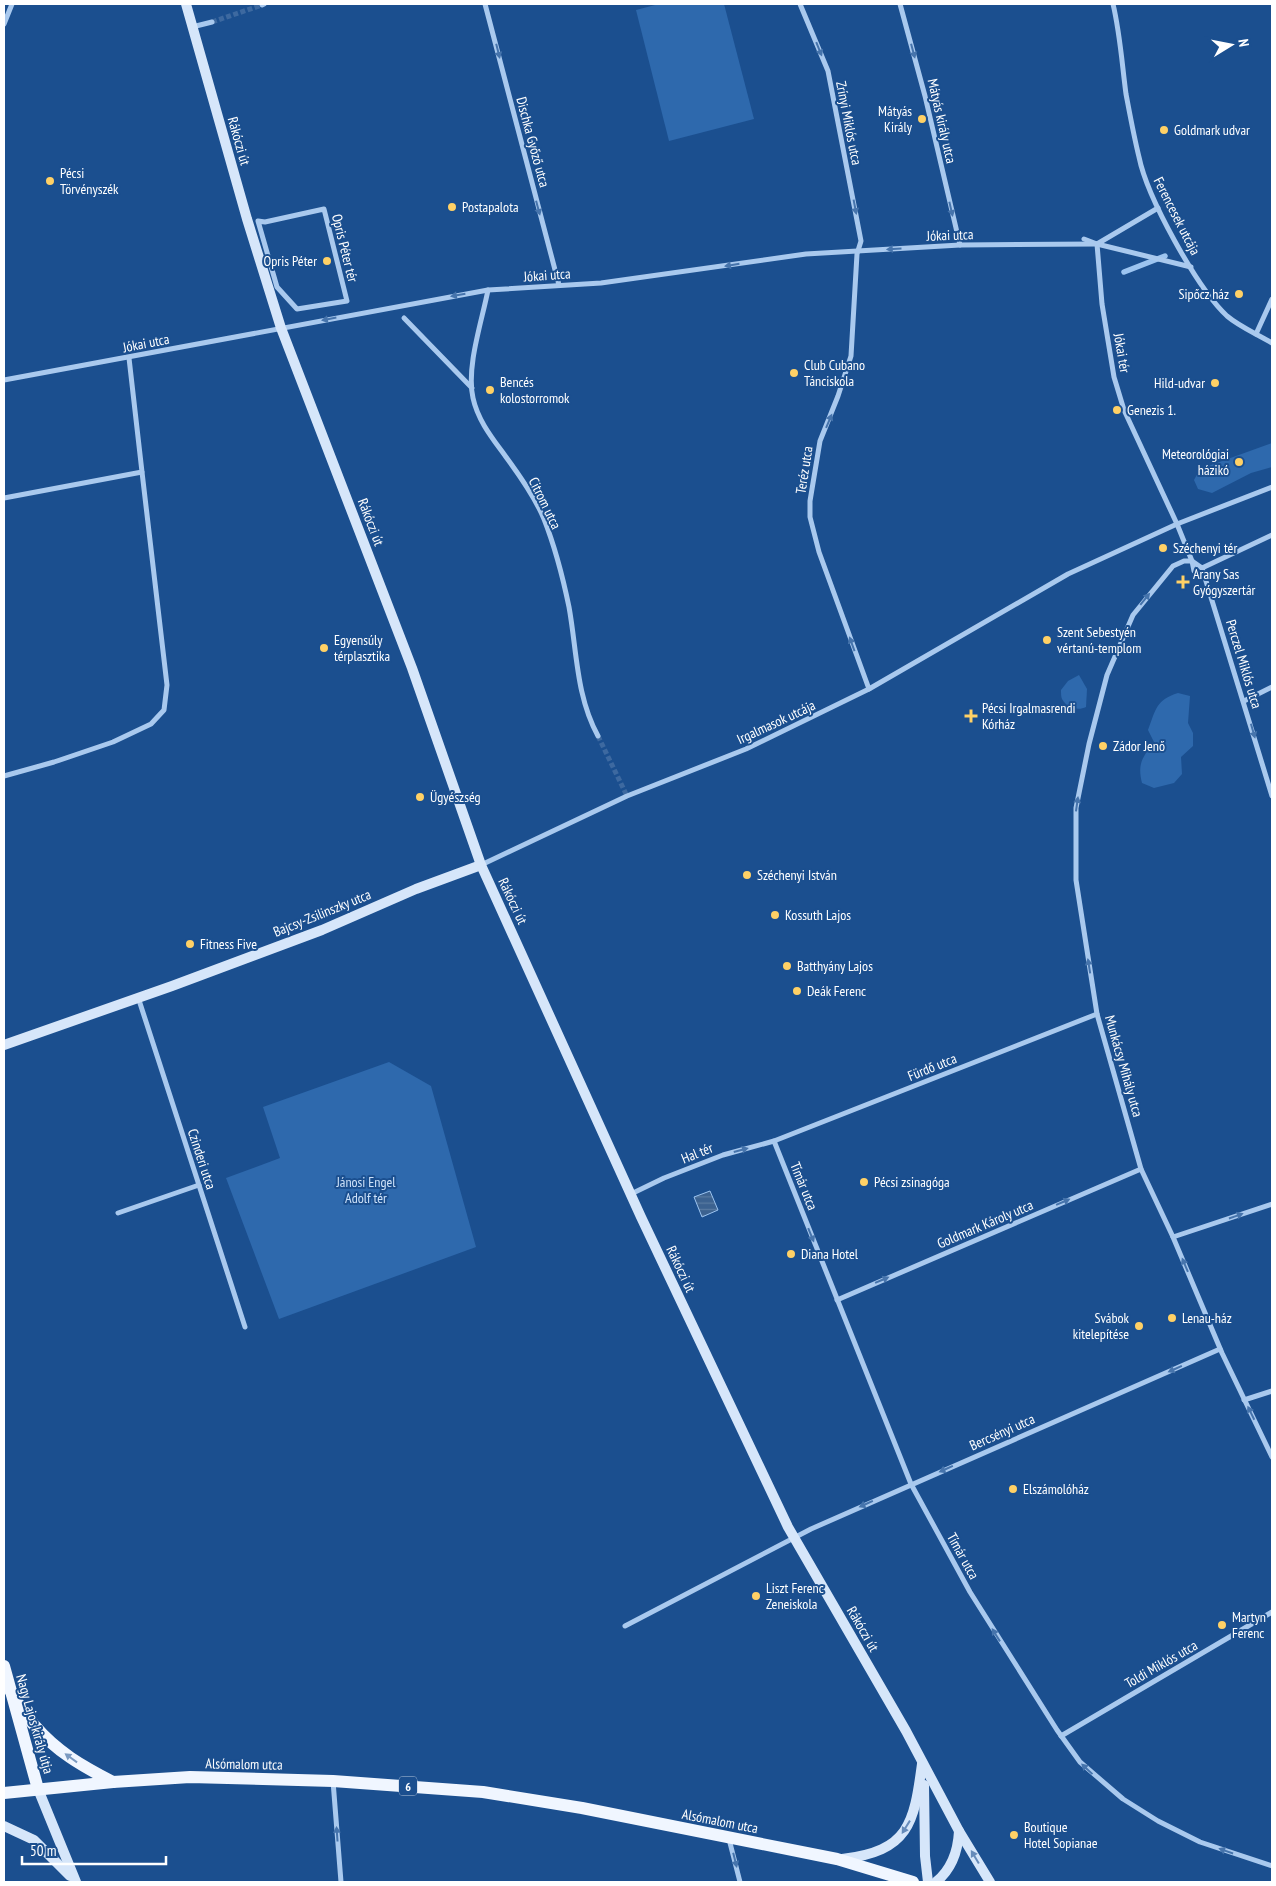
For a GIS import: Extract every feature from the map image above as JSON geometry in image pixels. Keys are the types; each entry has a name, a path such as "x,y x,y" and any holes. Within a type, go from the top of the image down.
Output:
{"main road":[{"name":"Nagy Lajos király útja","path":"4,1666 38,1789"},
{"path":"4,1707 10,1690"},
{"path":"10,1690 32,1724 54,1746 77,1763 113,1782"},
{"name":"Alsómalom utca","path":"4,1793 113,1782 190,1777 333,1781 483,1792 582,1808 837,1859 913,1882"}],"street":[{"path":"4,24 12,4"},
{"name":"Rákóczi út","path":"186,4 247,219 282,328 412,668 481,865 631,1194 794,1538 906,1731 959,1831 990,1882"},
{"name":"Dischka Győző utca","path":"485,4 558,285"},
{"name":"Zrínyi Miklós utca","path":"800,4 828,71 862,241 857,250"},
{"name":"Mátyás király utca","path":"900,4 925,96 960,245"},
{"name":"Ferencesek utcája","path":"1113,4 1126,95 1139,160 1158,208 1191,268 1214,301 1226,315 1239,325 1272,343"},
{"path":"192,27 212,22"},
{"path":"1097,244 1158,208"},
{"name":"Opris Péter tér","path":"324,209 347,301 297,309 277,287 258,221 266,222 324,209"},
{"name":"Jókai utca","path":"4,380 488,290 601,283 718,268 806,254 960,245 1084,242 1191,268"},
{"name":"Jókai tér","path":"1097,244 1102,304 1114,377 1124,410 1177,524 1192,561 1194,571"},
{"name":"Teréz utca","path":"857,250 851,356 820,441 810,501 810,518 819,552 869,690"},
{"name":"Citrom utca","path":"488,290 476,342 472,373 473,398 484,427 529,490 543,518 556,557 569,607 579,681 587,711 598,736"},
{"path":"1256,334 1272,298"},
{"path":"404,318 473,388"},
{"path":"4,776 112,742 151,724 164,710 167,685 129,358"},
{"path":"4,498 142,472"},
{"path":"1177,524 1272,487"},
{"name":"Irgalmasok utcája","path":"481,865 627,796 746,749 869,690 1068,574 1177,524"},
{"path":"1192,561 1202,568 1272,535"},
{"name":"Munkácsy Mihály utca","path":"1192,561 1184,561 1173,566 1133,615 1106,675 1076,808 1076,880 1097,1014 1141,1169 1173,1237 1220,1349 1272,1457"},
{"name":"Perczel Miklós utca","path":"1202,568 1272,796"},
{"path":"1244,701 1272,688"},
{"name":"Bajcsy-Zsilinszky utca","path":"4,1045 322,930 416,889 481,865"},
{"name":"Czinderi utca","path":"138,997 245,1327"},
{"name":"Fürdő utca","path":"774,1141 1097,1014"},
{"name":"Hal tér","path":"631,1194 723,1155 774,1141"},
{"name":"Tímár utca","path":"774,1141 911,1484 970,1592 1061,1736 1080,1762 1098,1779 1123,1799 1158,1821 1200,1842 1272,1866"},
{"name":"Goldmark Károly utca","path":"837,1300 1141,1169"},
{"path":"118,1213 199,1186"},
{"path":"1173,1237 1272,1204"},
{"name":"Bercsényi utca","path":"625,1626 794,1538 911,1484 1220,1349"},
{"path":"1244,1400 1272,1391"},
{"name":"Toldi Miklós utca","path":"1061,1736 1272,1612"},
{"path":"837,1859 861,1856 886,1847 900,1838 910,1822 917,1802 922,1764"},
{"name":"Rákóczi út","path":"922,1764 926,1816 925,1856 928,1882"},
{"path":"333,1781 341,1882"},
{"path":"38,1789 76,1882"},
{"path":"4,1826 34,1840 76,1882"},
{"path":"936,1882 954,1859 958,1847 959,1831"},
{"path":"729,1838 740,1882"}],"green space":[{"path":"659,4 724,4 754,119 669,141 636,10"},
{"path":"1272,443 1272,467 1251,473 1212,493 1198,489 1194,480 1200,469"},
{"path":"1079,675 1087,689 1086,707 1076,709 1064,702 1061,690 1068,681"},
{"path":"1178,693 1190,696 1188,723 1193,733 1193,746 1181,757 1182,774 1174,783 1154,788 1142,783 1140,770 1142,761 1154,742 1148,730 1155,711 1161,702"},
{"name":"Jánosi Engel Adolf tér","path":"389,1062 431,1086 476,1247 279,1319 226,1178 280,1158 263,1107"}],"shaded area":[{"path":"710,1191 718,1210 702,1217 694,1197"}],"waterway":[{"path":"1124,272 1165,256"}],"tunnel":[{"path":"212,22 262,5"},
{"path":"598,736 627,796"}],"place":[{"name":"Mátyás Király","path":"922,119"},
{"name":"Goldmark udvar","path":"1164,130"},
{"name":"Pécsi Törvényszék","path":"50,181"},
{"name":"Postapalota","path":"452,207"},
{"name":"Opris Péter","path":"327,261"},
{"name":"Sipőcz ház","path":"1239,294"},
{"name":"Club Cubano Tánciskola","path":"794,373"},
{"name":"Hild-udvar","path":"1215,383"},
{"name":"Bencés kolostorromok","path":"490,390"},
{"name":"Genezis 1.","path":"1117,410"},
{"name":"Meteorológiai házikó","path":"1239,462"},
{"name":"Széchenyi tér","path":"1163,548"},
{"name":"Arany Sas Gyógyszertár","path":"1183,582"},
{"name":"Szent Sebestyén vértanú-templom","path":"1047,640"},
{"name":"Egyensúly térplasztika","path":"324,648"},
{"name":"Pécsi Irgalmasrendi Kórház","path":"971,716"},
{"name":"Zádor Jenő","path":"1103,746"},
{"name":"Ügyészség","path":"420,797"},
{"name":"Széchenyi István","path":"747,875"},
{"name":"Kossuth Lajos","path":"775,915"},
{"name":"Fitness Five","path":"190,944"},
{"name":"Batthyány Lajos","path":"787,966"},
{"name":"Deák Ferenc","path":"797,991"},
{"name":"Pécsi zsinagóga","path":"864,1182"},
{"name":"Diana Hotel","path":"791,1254"},
{"name":"Lenau-ház","path":"1172,1318"},
{"name":"Svábok kitelepítése","path":"1139,1326"},
{"name":"Elszámolóház","path":"1013,1489"},
{"name":"Liszt Ferenc Zeneiskola","path":"756,1596"},
{"name":"Martyn Ferenc","path":"1222,1625"},
{"name":"Boutique Hotel Sopianae","path":"1014,1835"}]}
